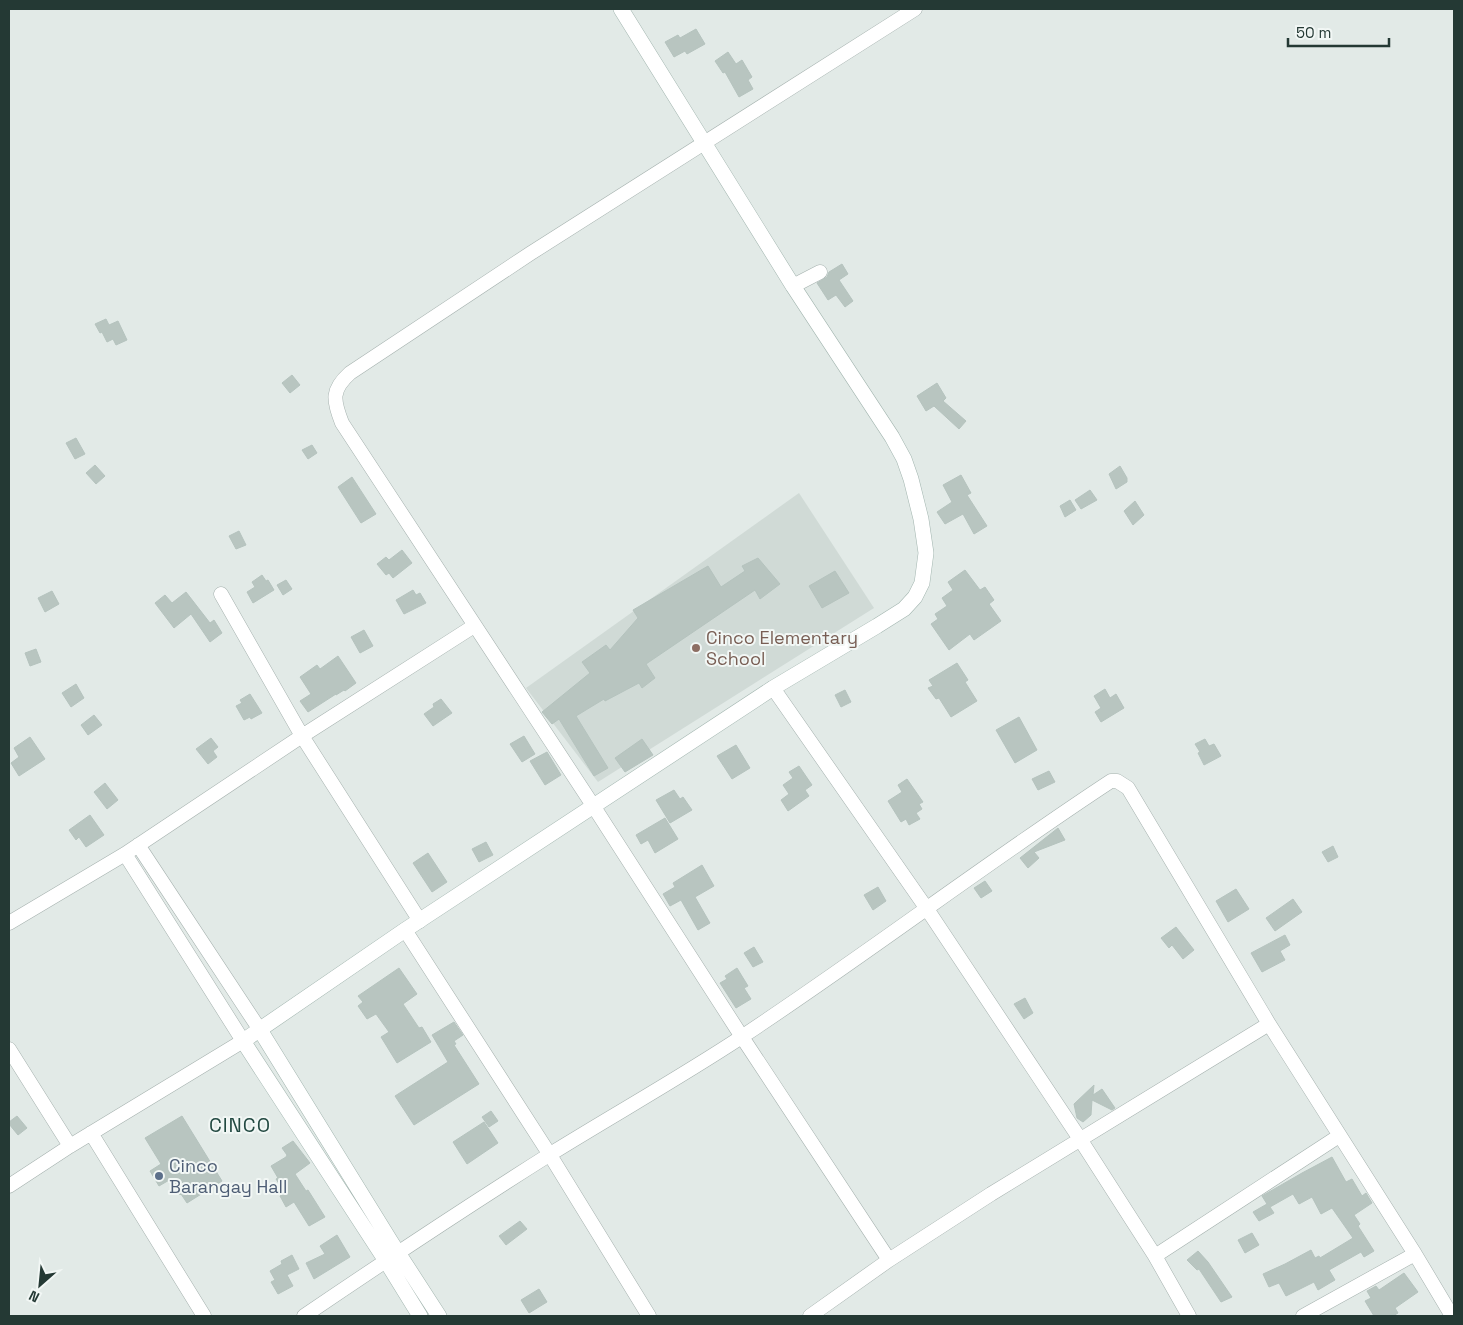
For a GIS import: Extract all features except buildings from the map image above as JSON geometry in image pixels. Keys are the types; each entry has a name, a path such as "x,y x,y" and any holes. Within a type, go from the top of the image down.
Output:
{"street":[{"path":"9,1186 70,1146 260,1030 405,930 773,688 904,609 915,597 922,582 926,553 921,519 904,459 793,286 621,9"},
{"path":"890,1260 742,1037 594,807 342,423 336,407 336,391 341,382 350,373 531,253 915,9"},
{"path":"793,286 820,272"},
{"path":"221,594 302,736 420,921"},
{"path":"9,923 125,854 302,736 474,626"},
{"path":"773,688 927,909 1080,1139 1155,1256 1189,1316"},
{"path":"304,1316 550,1155 742,1037 1055,818 1111,781 1116,781 1128,788 1269,1024 1415,1254 1452,1316"},
{"path":"138,845 260,1030 392,1257 420,1316"},
{"path":"125,854 243,1041 392,1257 439,1316"},
{"path":"405,930 550,1155 649,1316"},
{"path":"810,1316 890,1260 991,1194 1269,1024"},
{"path":"9,1049 70,1146"},
{"path":"91,1133 204,1316"},
{"path":"1155,1256 1339,1136"},
{"path":"1303,1316 1415,1254"}],"shaded area":[{"name":"Cinco Elementary School","path":"799,493 874,608 598,782 526,688"}],"place":[{"name":"Cinco Elementary School","path":"696,648"},
{"name":"Cinco Barangay Hall","path":"159,1176"}],"district":[{"name":"CINCO","path":"240,1125"}]}
